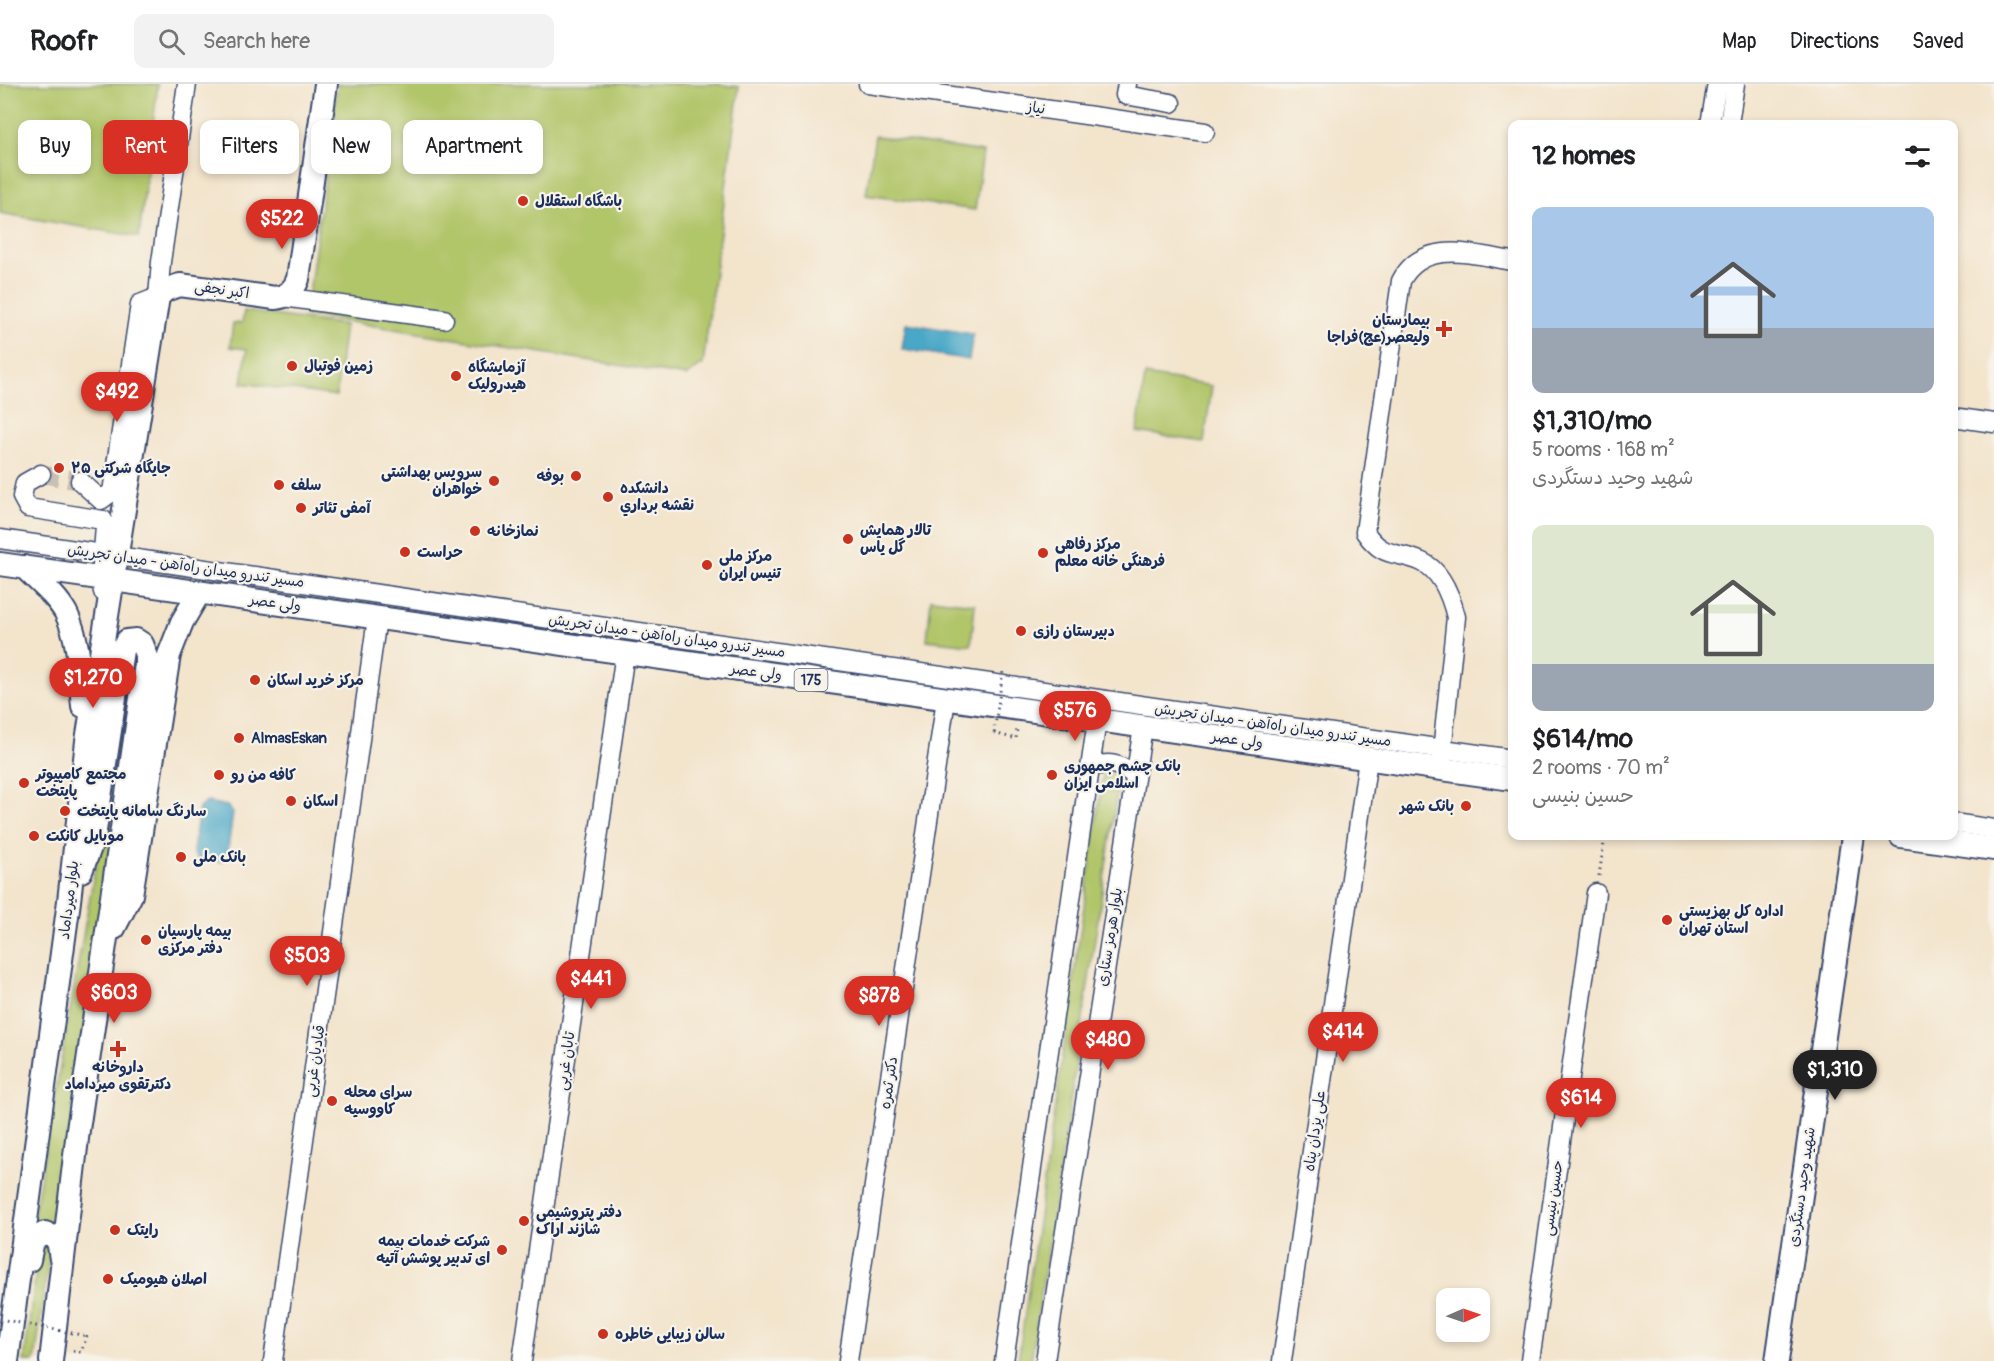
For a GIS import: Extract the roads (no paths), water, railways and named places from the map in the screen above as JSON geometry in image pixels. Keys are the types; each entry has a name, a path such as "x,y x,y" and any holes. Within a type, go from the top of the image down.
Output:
{"main road":[{"path":"283,297 298,279 326,84"},
{"name":"اکبر نجفی","path":"158,297 165,290 180,285 283,297"},
{"path":"106,580 158,297"},
{"name":"ولی عصر","path":"0,564 1368,759 1442,759 1508,778"},
{"path":"24,567 54,597 65,612 72,629 87,741"},
{"name":"بلوار میرداماد","path":"7,1361 69,901 87,741 106,612 106,580"},
{"path":"105,946 131,895 169,655 182,622 199,593"},
{"path":"51,1361 78,1130 143,682 146,651 136,640 127,641 122,650 94,837 69,901"},
{"name":"شهید وحید دستگردی","path":"1777,1361 1852,840"},
{"path":"1930,840 1994,849"},
{"path":"16,1303 25,1279 33,1240 40,1234 50,1234 58,1239 62,1275"}],"street":[{"path":"80,481 101,500 112,492 140,304 158,297 187,84"},
{"name":"نیاز","path":"868,84 1205,132"},
{"path":"1127,84 1125,95 1171,103"},
{"path":"1711,120 1717,84"},
{"path":"1731,120 1736,84"},
{"path":"1442,759 1456,617 1450,594 1422,562 1390,555 1375,546 1365,532 1401,281 1406,271 1429,255 1441,252 1508,260"},
{"path":"283,297 444,319"},
{"path":"1958,418 1994,423"},
{"path":"41,474 25,483 22,497 28,508 103,520 110,555"},
{"name":"مسیر تندرو میدان راه‌آهن - میدان تجریش","path":"0,539 1442,759 1508,759"},
{"name":"قبادیان غربی","path":"273,1361 377,618"},
{"name":"تابان غربی","path":"522,1361 625,653"},
{"name":"دکتر ثمره","path":"848,1361 946,699"},
{"path":"1004,1361 1097,720"},
{"name":"بلوار هرمز ستاری","path":"1045,1361 1143,727"},
{"name":"علی یزدان پناه","path":"1282,1361 1368,759"},
{"path":"1090,768 1112,762 1124,766 1135,776"},
{"path":"1958,824 1994,829"},
{"name":"حسین بنیسی","path":"1530,1361 1596,893"}],"water":[{"path":"906,323 973,334 969,360 902,349"},
{"path":"207,802 227,806 233,813 227,856 222,862 198,859 193,852 199,808"}],"tunnel":[{"path":"41,474 80,481"}],"place":[{"name":"باشگاه استقلال","path":"523,201"},
{"name":"بیمارستان ولیعصر(عج)فراجا","path":"1444,329"},
{"name":"زمین فوتبال","path":"292,366"},
{"name":"آزمایشگاه هیدرولیک","path":"456,376"},
{"name":"جایگاه شرکتی ۲۵","path":"59,468"},
{"name":"بوفه","path":"576,476"},
{"name":"سرویس بهداشتی خواهران","path":"494,481"},
{"name":"سلف","path":"279,485"},
{"name":"دانشكده نقشه برداري","path":"608,497"},
{"name":"آمفی تئاتر","path":"301,508"},
{"name":"نمازخانه","path":"475,531"},
{"name":"تالار همایش گل یاس","path":"848,539"},
{"name":"حراست","path":"405,552"},
{"name":"مرکز رفاهی فرهنگی خانه معلم","path":"1043,553"},
{"name":"مرکز ملی تنیس ایران","path":"707,565"},
{"name":"دبیرستان رازی","path":"1021,631"},
{"name":"مرکز خرید اسکان","path":"255,680"},
{"name":"AlmasEskan","path":"239,738"},
{"name":"کافه من رو","path":"219,775"},
{"name":"بانک چشم جمهوری اسلامی ایران","path":"1052,775"},
{"name":"مجتمع کامپیوتر پایتخت","path":"24,783"},
{"name":"اسکان","path":"291,801"},
{"name":"بانک شهر","path":"1466,806"},
{"name":"سارنگ سامانه پایتخت","path":"65,811"},
{"name":"موبایل کانکت","path":"34,836"},
{"name":"بانک ملی","path":"181,857"},
{"name":"اداره کل بهزیستی استان تهران","path":"1667,920"},
{"name":"بیمه پارسیان دفتر مرکزی","path":"146,940"},
{"name":"داروخانه دکترتقوی میرداماد","path":"118,1049"},
{"name":"سرای محله کاووسیه","path":"332,1101"},
{"name":"دفتر پتروشیمی شازند اراک","path":"524,1221"},
{"name":"رایتک","path":"115,1230"},
{"name":"شرکت خدمات بیمه ای تدبیر پوشش آتیه","path":"502,1250"},
{"name":"اصلان هیومیک","path":"108,1279"},
{"name":"سالن زیبایی خاطره","path":"603,1334"}]}
